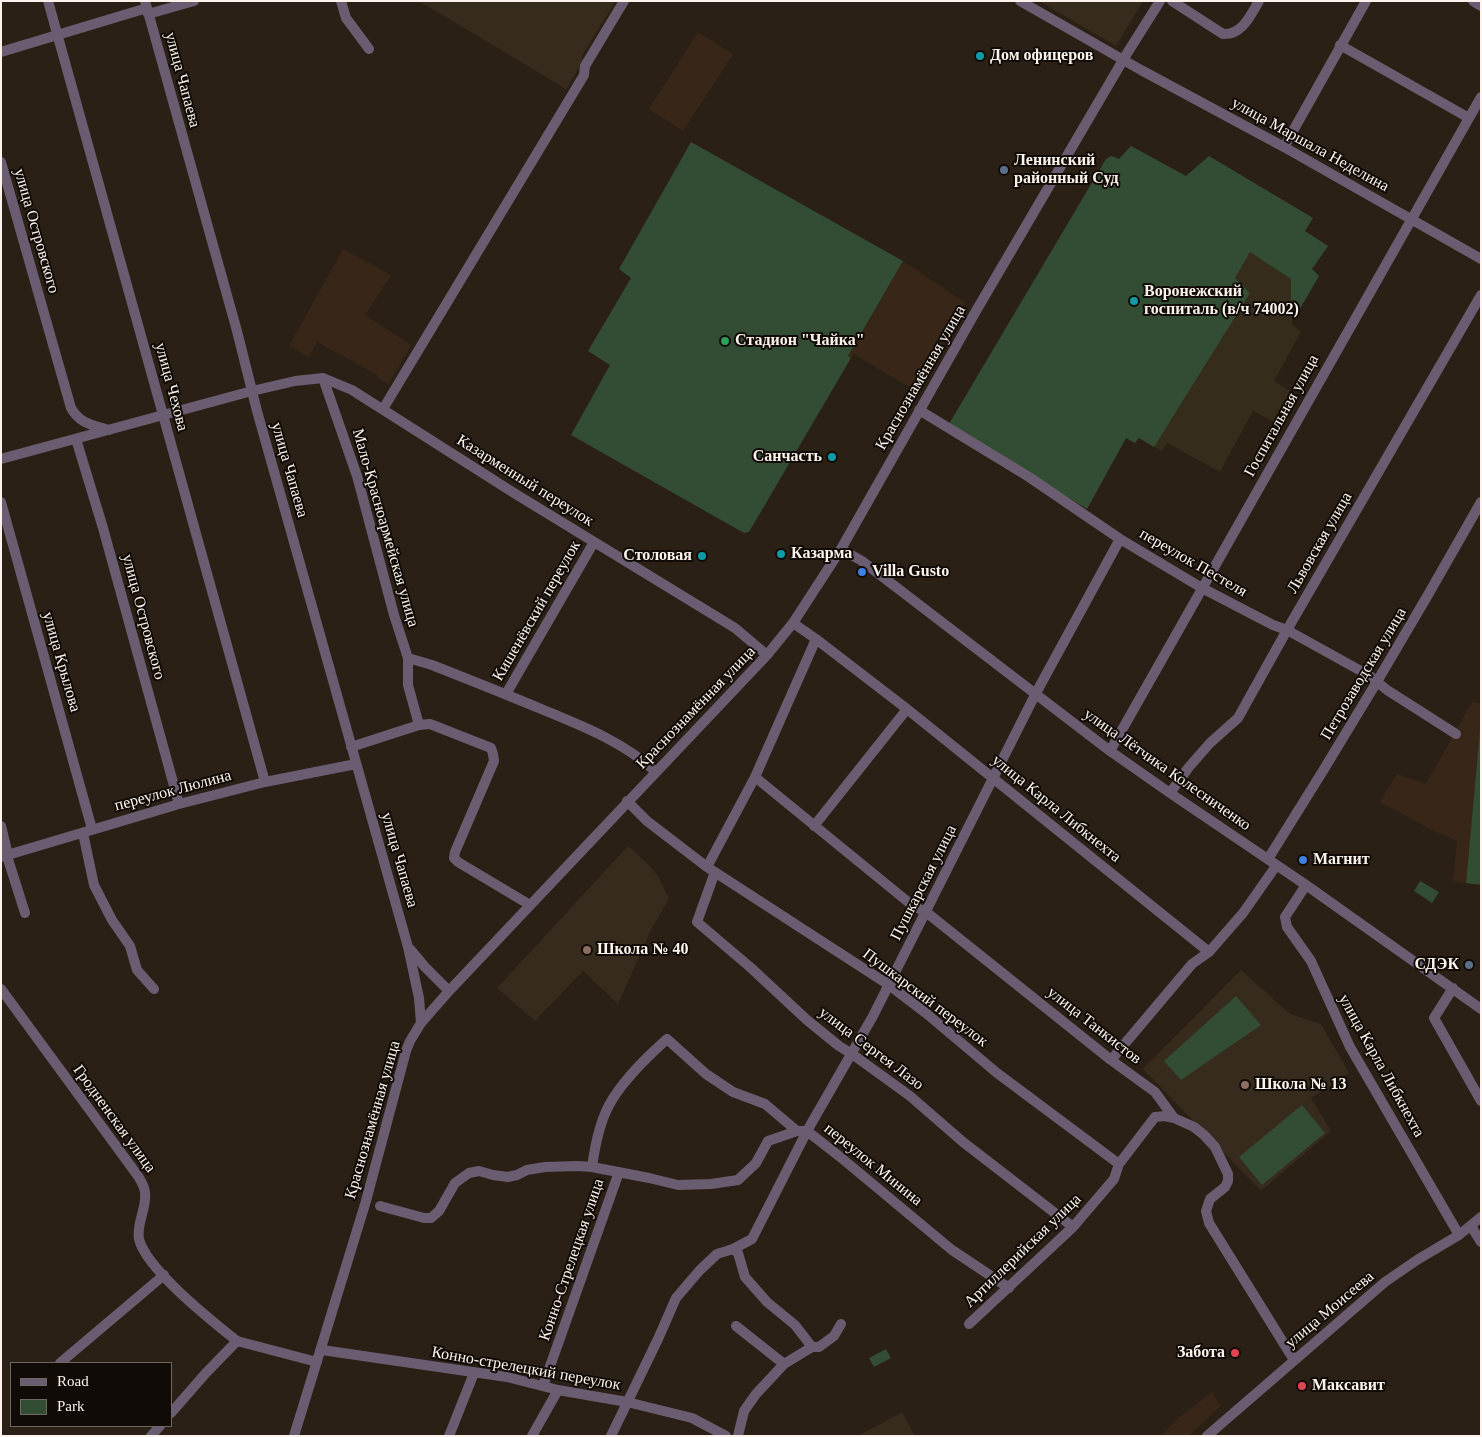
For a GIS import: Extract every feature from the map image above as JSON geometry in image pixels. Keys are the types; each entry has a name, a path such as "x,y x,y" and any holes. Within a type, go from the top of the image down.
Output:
{"street":[{"name":"улица Чехова","path":"48,1 265,782"},
{"path":"1,52 147,8 194,1"},
{"path":"341,1 346,18 369,49"},
{"path":"383,409 569,100 584,74 585,66 624,1"},
{"name":"улица Маршала Неделина","path":"1020,1 1123,60 1411,218 1481,259"},
{"name":"Краснознамённая улица","path":"294,1436 322,1350 366,1201 410,1041 421,1024 449,991 767,655 793,622 841,549 919,410 1123,60 1160,1"},
{"path":"1172,1 1223,34 1236,32 1243,27 1259,1"},
{"path":"1284,147 1366,1"},
{"path":"1473,1 1481,6"},
{"name":"улица Чапаева","path":"147,8 408,947 419,998 421,1024"},
{"path":"1340,45 1468,118"},
{"name":"Госпитальная улица","path":"1110,751 1481,97"},
{"name":"улица Островского","path":"1,162 70,408 76,417 82,421 110,430"},
{"name":"Львовская улица","path":"1170,793 1210,743 1238,718 1481,295"},
{"name":"Казарменный переулок","path":"1,459 252,391 295,381 323,378 352,390 735,628 767,655"},
{"name":"Мало-Красноармейская улица","path":"323,378 358,476 394,615 408,658 408,685 419,725"},
{"name":"переулок Пестеля","path":"919,410 1029,477 1120,539 1202,588 1273,625 1287,630 1370,676 1387,690 1456,734"},
{"name":"улица Островского","path":"76,439 103,528 179,804"},
{"name":"улица Крылова","path":"1,502 88,831 94,885 112,920 130,946 137,970 154,989"},
{"name":"Петрозаводская улица","path":"1268,859 1425,602 1481,502"},
{"name":"Пушкарская улица","path":"733,1249 752,1239 802,1131 852,1054 1036,693 1120,539"},
{"name":"Кишенёвский переулок","path":"506,694 594,542"},
{"name":"улица Лётчика Колесниченко","path":"841,549 862,561 1110,751 1306,885 1481,1009"},
{"name":"улица Карла Либкнехта","path":"793,622 907,709 1209,952"},
{"path":"711,869 755,777 816,639"},
{"path":"408,658 432,665 506,694 589,729 626,748 656,772"},
{"path":"814,826 907,709"},
{"path":"351,747 419,725 430,724 490,748 494,754 494,761 454,858 530,905"},
{"name":"переулок Люлина","path":"5,856 179,804 265,782 356,764"},
{"name":"улица Танкистов","path":"755,777 913,906 926,912 1111,1060 1155,1092 1174,1118 1194,1127 1214,1147 1228,1174 1228,1181 1225,1187 1210,1200 1206,1210 1209,1224 1294,1360"},
{"name":"Пушкарский переулок","path":"627,801 647,821 711,869 888,985 927,1014 996,1072 1118,1164"},
{"path":"1,826 5,856 25,913"},
{"path":"1111,1060 1192,964 1209,952 1243,913 1276,866"},
{"name":"улица Сергея Лазо","path":"711,869 697,922 839,1046 910,1096 963,1142 1073,1227"},
{"name":"улица Карла Либкнехта","path":"1306,885 1285,917 1287,927 1311,961 1350,1047 1459,1235"},
{"name":"улица Чапаева","path":"408,947 424,967 449,991"},
{"path":"1453,988 1434,1018 1481,1101"},
{"name":"Гродненская улица","path":"1,989 143,1185 146,1195 139,1237 144,1252 195,1306 237,1341"},
{"name":"переулок Минина","path":"592,1167 595,1147 611,1101 635,1070 667,1039 706,1074 733,1092 765,1104 839,1156 952,1250 1009,1288"},
{"name":"Артиллерийская улица","path":"969,1324 1073,1227 1114,1179 1118,1164 1155,1117 1165,1116 1174,1118"},
{"path":"380,1206 424,1218 431,1218 439,1211 455,1183 469,1173 479,1171 493,1175 508,1176 545,1167 592,1167 678,1185 711,1184 738,1180 756,1163 768,1141 802,1131"},
{"name":"Конно-Стрелецкая улица","path":"543,1386 619,1172"},
{"name":"улица Моисеева","path":"1207,1436 1385,1282 1459,1235 1481,1217"},
{"path":"1471,1226 1481,1242"},
{"path":"611,1436 658,1340 676,1298 700,1270 717,1254 733,1249 738,1253 745,1277 767,1302 795,1325 812,1347"},
{"path":"61,1362 164,1275"},
{"path":"738,1436 744,1411 756,1394 784,1364 812,1347 820,1347 834,1336 841,1324"},
{"path":"736,1326 784,1364"},
{"path":"172,1412 237,1341 318,1362"},
{"name":"Конно-стрелецкий переулок","path":"322,1350 507,1377 558,1390 627,1402 692,1418 723,1434"},
{"path":"449,1436 474,1373"},
{"path":"532,1436 558,1390"}],"shaded area":[{"path":"419,1 616,1 581,57 584,60 566,89"},
{"path":"1039,1 1143,1 1116,46"},
{"path":"698,32 733,54 683,131 649,109"},
{"path":"1131,146 1186,176 1209,156 1313,218 1305,231 1328,246 1312,269 1319,276 1291,323 1301,332 1274,381 1298,396 1280,425 1253,411 1220,472 1167,443 1162,451 1139,438 1135,443 1126,438 1087,509 949,424 1106,159 1111,156 1119,159"},
{"path":"343,249 391,275 365,315 411,345 389,384 380,380 377,375 317,342 309,357 289,346"},
{"path":"903,261 966,303 916,385 911,388 854,354 851,358 848,357"},
{"path":"1472,702 1481,703 1481,718 1466,883 1453,881 1457,841 1380,802 1397,774 1426,784"},
{"name":"Школа № 40","path":"628,846 658,876 669,899 652,928 618,1004 583,971 535,1021 497,988"},
{"name":"Школа № 13","path":"1241,970 1290,1014 1321,1024 1349,1073 1311,1098 1331,1131 1261,1191 1143,1069"},
{"path":"1212,1392 1221,1406 1188,1436 1161,1436 1176,1420"},
{"path":"902,1412 915,1436 858,1436"}],"green space":[{"name":"Стадион \"Чайка\"","path":"691,142 903,261 848,356 851,358 749,532 744,533 571,435 610,365 588,351 631,278 619,269"},
{"path":"1131,146 1186,176 1209,156 1313,218 1305,231 1328,246 1312,269 1319,276 1298,312 1291,306 1291,279 1250,252 1235,278 1250,293 1154,447 1139,438 1135,443 1126,438 1087,509 949,424 1106,159 1111,156 1119,159"},
{"path":"1481,718 1481,885 1466,883"},
{"path":"1420,881 1439,892 1432,903 1414,891"},
{"path":"1236,996 1261,1025 1181,1080 1164,1061"},
{"path":"1302,1105 1325,1133 1262,1185 1239,1157"},
{"path":"886,1349 891,1358 874,1367 869,1358"}],"place":[{"name":"Дом офицеров","path":"980,56"},
{"name":"Ленинский районный Суд","path":"1004,170"},
{"name":"Воронежский госпиталь (в/ч 74002)","path":"1134,301"},
{"name":"Стадион \"Чайка\"","path":"725,341"},
{"name":"Санчасть","path":"832,457"},
{"name":"Казарма","path":"781,554"},
{"name":"Столовая","path":"702,556"},
{"name":"Villa Gusto","path":"862,572"},
{"name":"Магнит","path":"1303,860"},
{"name":"Школа № 40","path":"587,950"},
{"name":"СДЭК","path":"1469,965"},
{"name":"Школа № 13","path":"1245,1085"},
{"name":"Забота","path":"1235,1353"},
{"name":"Максавит","path":"1302,1386"}]}
